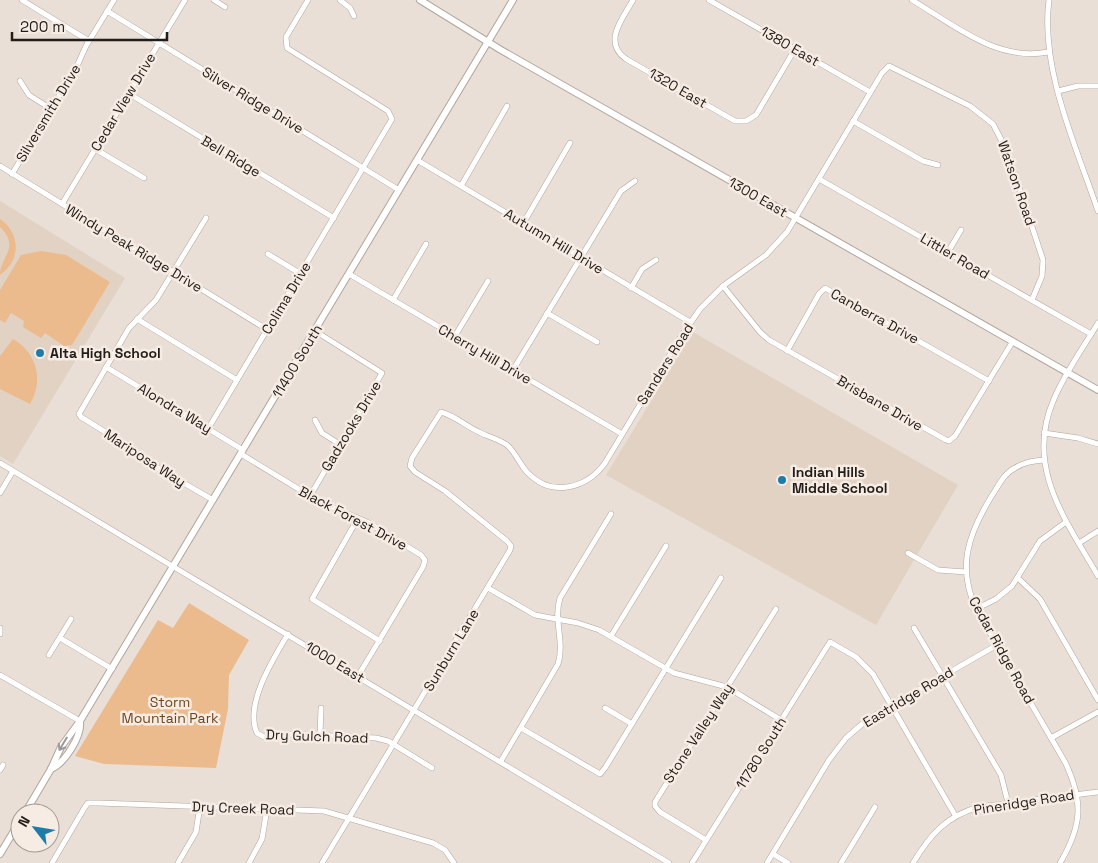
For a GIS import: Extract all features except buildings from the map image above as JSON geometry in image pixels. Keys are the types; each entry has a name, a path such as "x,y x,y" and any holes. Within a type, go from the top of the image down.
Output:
{"main road":[{"name":"1300 East","path":"420,0 488,42 1098,390"},
{"name":"11400 South","path":"31,803 51,769 61,747 80,721 112,669 513,0"},
{"path":"0,854 10,838"}],"street":[{"path":"22,0 89,41"},
{"name":"Silversmith Drive","path":"12,174 114,0"},
{"name":"Cedar View Drive","path":"62,204 184,0"},
{"path":"214,0 225,7"},
{"name":"Colima Drive","path":"208,428 391,124 392,114 287,48 285,45 286,37 308,0"},
{"path":"340,0 350,8 354,16"},
{"name":"1320 East","path":"633,0 616,30 614,41 617,51 626,59 730,119 741,121 751,119 761,109 795,49"},
{"name":"1380 East","path":"709,0 870,92"},
{"path":"912,0 997,49 1025,54 1048,52"},
{"path":"1049,0 1048,52 1058,91 1098,211"},
{"name":"Silver Ridge Drive","path":"107,12 400,190"},
{"name":"Sanders Road","path":"410,466 412,458 441,412 504,443 514,452 529,474 554,487 574,486 593,477 605,463 690,322 711,297 766,255 787,232 870,92 884,70 889,66"},
{"name":"Watson Road","path":"889,66 978,110 999,133 1043,260 1042,276 1032,300"},
{"path":"20,80 29,94 51,109"},
{"path":"1058,91 1078,86 1098,86"},
{"name":"Bell Ridge","path":"128,93 334,218"},
{"path":"461,186 507,106"},
{"path":"853,121 923,161 938,166"},
{"path":"524,222 570,143"},
{"path":"95,149 144,178"},
{"name":"Autumn Hill Drive","path":"417,160 690,322"},
{"name":"Windy Peak Ridge Drive","path":"0,166 268,330"},
{"name":"Littler Road","path":"819,179 1091,334"},
{"path":"513,370 621,190 635,181"},
{"path":"106,367 137,319 156,300 206,218"},
{"path":"948,252 961,230"},
{"path":"393,300 426,244"},
{"path":"268,254 301,274"},
{"path":"631,288 642,269 656,260"},
{"name":"Cherry Hill Drive","path":"349,274 622,434"},
{"path":"455,336 488,281"},
{"name":"Brisbane Drive","path":"723,286 760,332 787,351 949,441 955,436 1013,341"},
{"name":"Canberra Drive","path":"787,351 818,294 825,288 989,381"},
{"path":"547,313 597,342"},
{"path":"137,319 237,380"},
{"path":"1098,323 1053,400 1044,433 1044,460 1049,486 1066,522 1098,576"},
{"name":"Gadzooks Drive","path":"310,496 382,372 315,331"},
{"name":"Mariposa Way","path":"106,367 79,414 81,418 128,446 151,464 213,500"},
{"name":"Alondra Way","path":"106,367 208,428 242,452"},
{"path":"314,420 322,434 341,444"},
{"path":"1044,433 1078,438 1098,444"},
{"name":"Black Forest Drive","path":"242,452 310,496 358,518 421,555 425,560 423,567 358,676"},
{"name":"Cedar Ridge Road","path":"1044,460 1023,464 1004,476 973,528 966,558 966,572 968,587 976,609 1070,772 1076,794 1077,830 1060,863"},
{"name":"1000 East","path":"0,463 669,863"},
{"name":"Sunburn Lane","path":"322,863 509,553 509,543 445,491 415,472 410,466"},
{"path":"0,493 13,471"},
{"path":"501,761 558,664 561,646 558,620 560,598 612,514"},
{"path":"358,518 314,591 312,599 380,641"},
{"path":"976,609 1004,593 1018,579 1040,541 1066,522"},
{"path":"1079,543 1098,531"},
{"path":"612,636 666,546"},
{"path":"908,553 938,570 966,572"},
{"path":"521,728 600,774 720,578"},
{"path":"1018,579 1040,599 1098,700"},
{"path":"488,588 535,615 589,626 612,636 684,677 727,687 781,720"},
{"name":"Stone Valley Way","path":"706,840 660,812 655,806 671,775 776,608"},
{"path":"49,655 71,619"},
{"path":"0,628 0,634"},
{"path":"914,628 1001,775 1008,803"},
{"name":"Dry Gulch Road","path":"288,634 260,685 255,728 257,733 264,736 289,734 376,738 393,744 432,768"},
{"path":"60,638 112,669"},
{"name":"11780 South","path":"692,863 830,642 839,645 868,667 892,705"},
{"name":"Eastridge Road","path":"767,863 837,749 868,719 997,645"},
{"path":"0,675 80,721"},
{"path":"892,705 955,815"},
{"path":"320,735 321,708"},
{"path":"605,708 632,724"},
{"path":"1051,738 1098,712"},
{"name":"Pineridge Road","path":"913,863 931,836 955,815 979,807 1098,792"},
{"name":"Dry Creek Road","path":"52,863 88,803 324,811 433,843 445,850 454,863"},
{"path":"178,863 196,832 200,806"},
{"path":"842,863 875,806"},
{"path":"249,863 262,839 267,809"},
{"path":"773,854 788,863"}],"shaded area":[{"name":"Alta High School","path":"0,201 125,278 13,464 0,456"},
{"name":"Indian Hills Middle School","path":"693,332 958,485 876,625 606,475"}],"green space":[{"path":"0,219 12,232 16,247 12,262 0,275 8,252 9,241 0,227"},
{"path":"41,251 66,255 110,282 72,345 64,346 45,333 41,338 23,327 24,321 11,313 5,323 0,320 0,290 21,255"},
{"path":"13,339 28,352 36,368 37,386 30,404 0,389 0,356"},
{"name":"Storm Mountain Park","path":"189,603 249,640 229,675 228,709 216,768 104,764 75,756 158,620 173,628"}],"place":[{"name":"Alta High School","path":"40,353"},
{"name":"Indian Hills Middle School","path":"782,480"}]}
